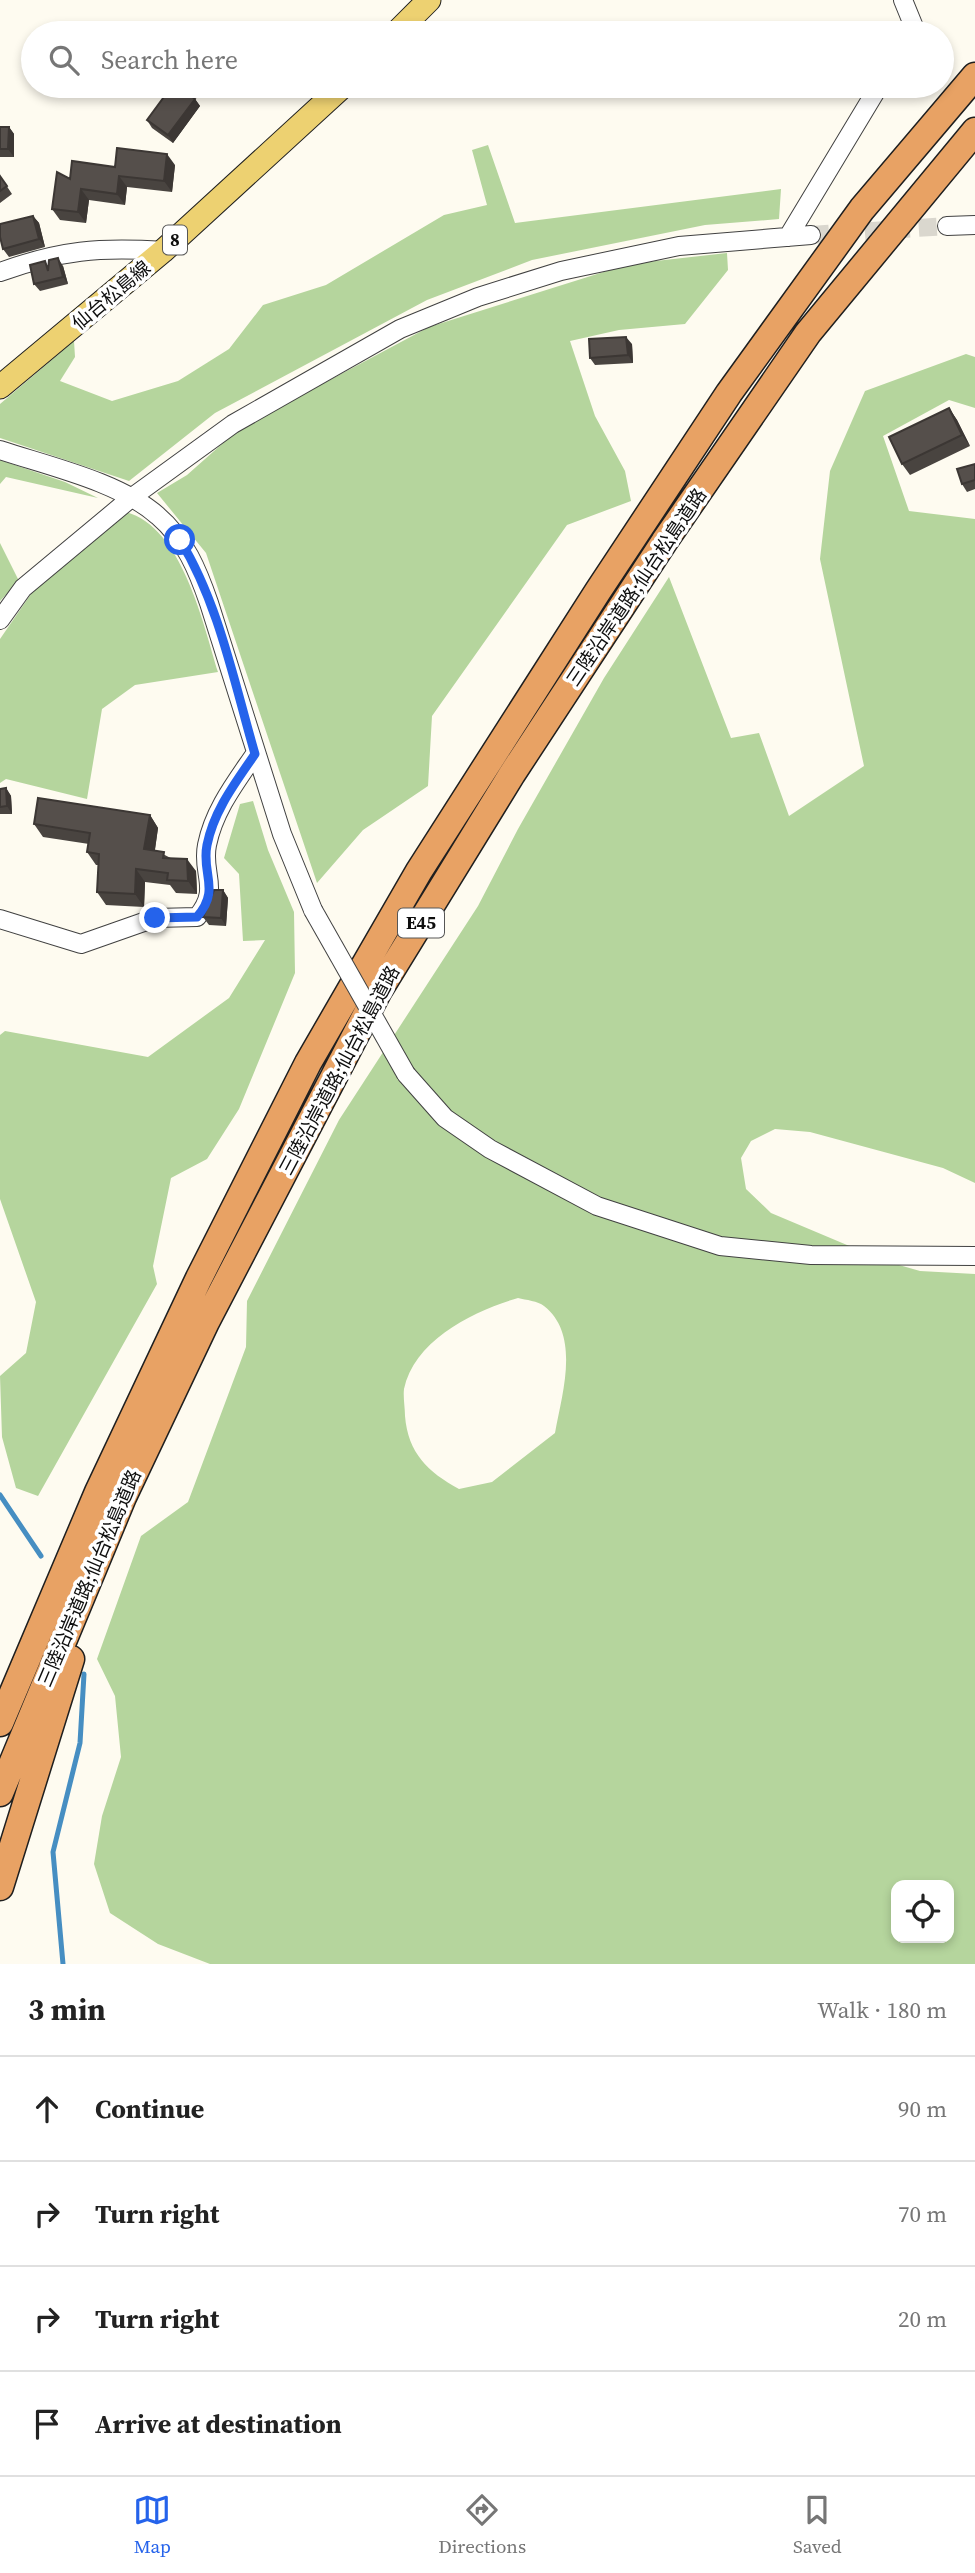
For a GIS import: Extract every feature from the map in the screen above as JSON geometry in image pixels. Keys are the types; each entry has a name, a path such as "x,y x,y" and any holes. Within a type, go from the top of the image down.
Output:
{"highway":[{"name":"三陸沿岸道路;仙台松島道路","path":"0,1793 111,1495 199,1278 308,1063 419,871 598,591 729,393 862,209 975,76"},
{"name":"三陸沿岸道路;仙台松島道路","path":"0,1723 111,1495 206,1322 378,992 512,774 664,542 808,333 975,131"},
{"path":"914,204 975,151"},
{"path":"0,1679 111,1495"},
{"path":"0,1887 111,1495"}],"main road":[{"path":"408,21 429,0"},
{"name":"仙台松島線","path":"0,387 163,251 330,98"}],"street":[{"path":"903,0 912,21"},
{"path":"788,237 872,98"},
{"path":"947,226 975,225"},
{"path":"0,620 23,588 131,498 233,424 400,329 478,297 561,271 679,246 811,235"},
{"path":"0,272 39,258 102,248 163,251"},
{"path":"0,450 131,498 158,515 180,540 196,567 222,638 255,754 303,891 406,1074 445,1118 490,1149 597,1206 720,1246 811,1255 975,1256"},
{"path":"0,919 81,944 155,918 197,917 205,907 211,891 206,846 222,803 255,754"}],"green space":[{"path":"488,145 515,223 781,189 779,219 705,225 532,260 427,300 215,413 129,481 0,438 0,404 74,341 75,357 60,381 112,401 178,381 229,349 263,305 326,285 444,215 487,205 472,150"},
{"path":"727,253 728,270 685,324 619,330 570,341 595,416 625,471 631,501 567,525 432,716 428,786 363,830 317,883 206,553 157,493 187,475 240,428 429,327 629,264"},
{"path":"966,354 975,357 975,408 949,400 883,436 909,511 975,519 975,1183 943,1168 810,1132 775,1129 751,1141 741,1158 746,1189 771,1213 885,1261 920,1271 975,1274 975,1964 210,1964 158,1944 110,1913 94,1864 102,1816 121,1757 115,1696 97,1659 141,1536 188,1502 246,1347 247,1301 339,1120 478,906 518,829 604,678 669,577 731,738 759,733 789,816 864,766 820,559 830,471 865,391","holes":["518,1298 544,1306 555,1318 566,1349 564,1383 555,1433 492,1482 459,1489 429,1468 410,1441 405,1416 404,1389 410,1372 433,1342 466,1319"]},
{"path":"0,460 65,482 98,498 6,477 0,484"},
{"path":"126,512 145,521 162,536 176,556 197,604 218,672 135,685 102,709 87,799 6,779 0,783 0,639 33,591"},
{"path":"0,543 19,581 0,601"},
{"path":"253,801 268,850 294,912 295,973 239,1109 207,1159 171,1178 153,1266 157,1284 38,1496 16,1488 2,1437 0,1376 26,1353 36,1302 0,1199 0,1035 5,1031 148,1057 229,998 265,940 243,941 239,874 224,858 240,804"}],"building":[{"path":"163,98 195,99 168,135 147,120"},
{"path":"0,127 9,127 8,149 0,149"},
{"path":"117,148 167,154 164,181 119,176 117,194 81,189 78,212 52,209 57,172 70,179 72,161 115,167"},
{"path":"0,176 7,186 0,191"},
{"path":"33,216 39,239 3,249 0,224"},
{"path":"58,258 63,277 34,284 30,265 45,261 48,271 49,260"},
{"path":"626,337 628,355 590,358 589,339"},
{"path":"949,408 962,435 902,464 889,437"},
{"path":"975,464 975,480 962,484 957,469"},
{"path":"6,788 7,806 0,807 0,789"},
{"path":"38,798 150,815 144,849 164,852 163,858 187,859 188,881 167,880 168,873 136,869 135,894 97,892 99,854 87,852 90,833 34,824"},
{"path":"214,890 223,890 221,918 203,917"}],"waterway":[{"path":"0,1495 41,1556"},
{"path":"63,1964 53,1852 80,1743 84,1674"}],"tunnel":[{"path":"811,235 947,226"}],"route":[{"path":"155,918 197,917 205,907 211,891 206,846 222,803 255,754 222,638 196,567 180,540"}]}
